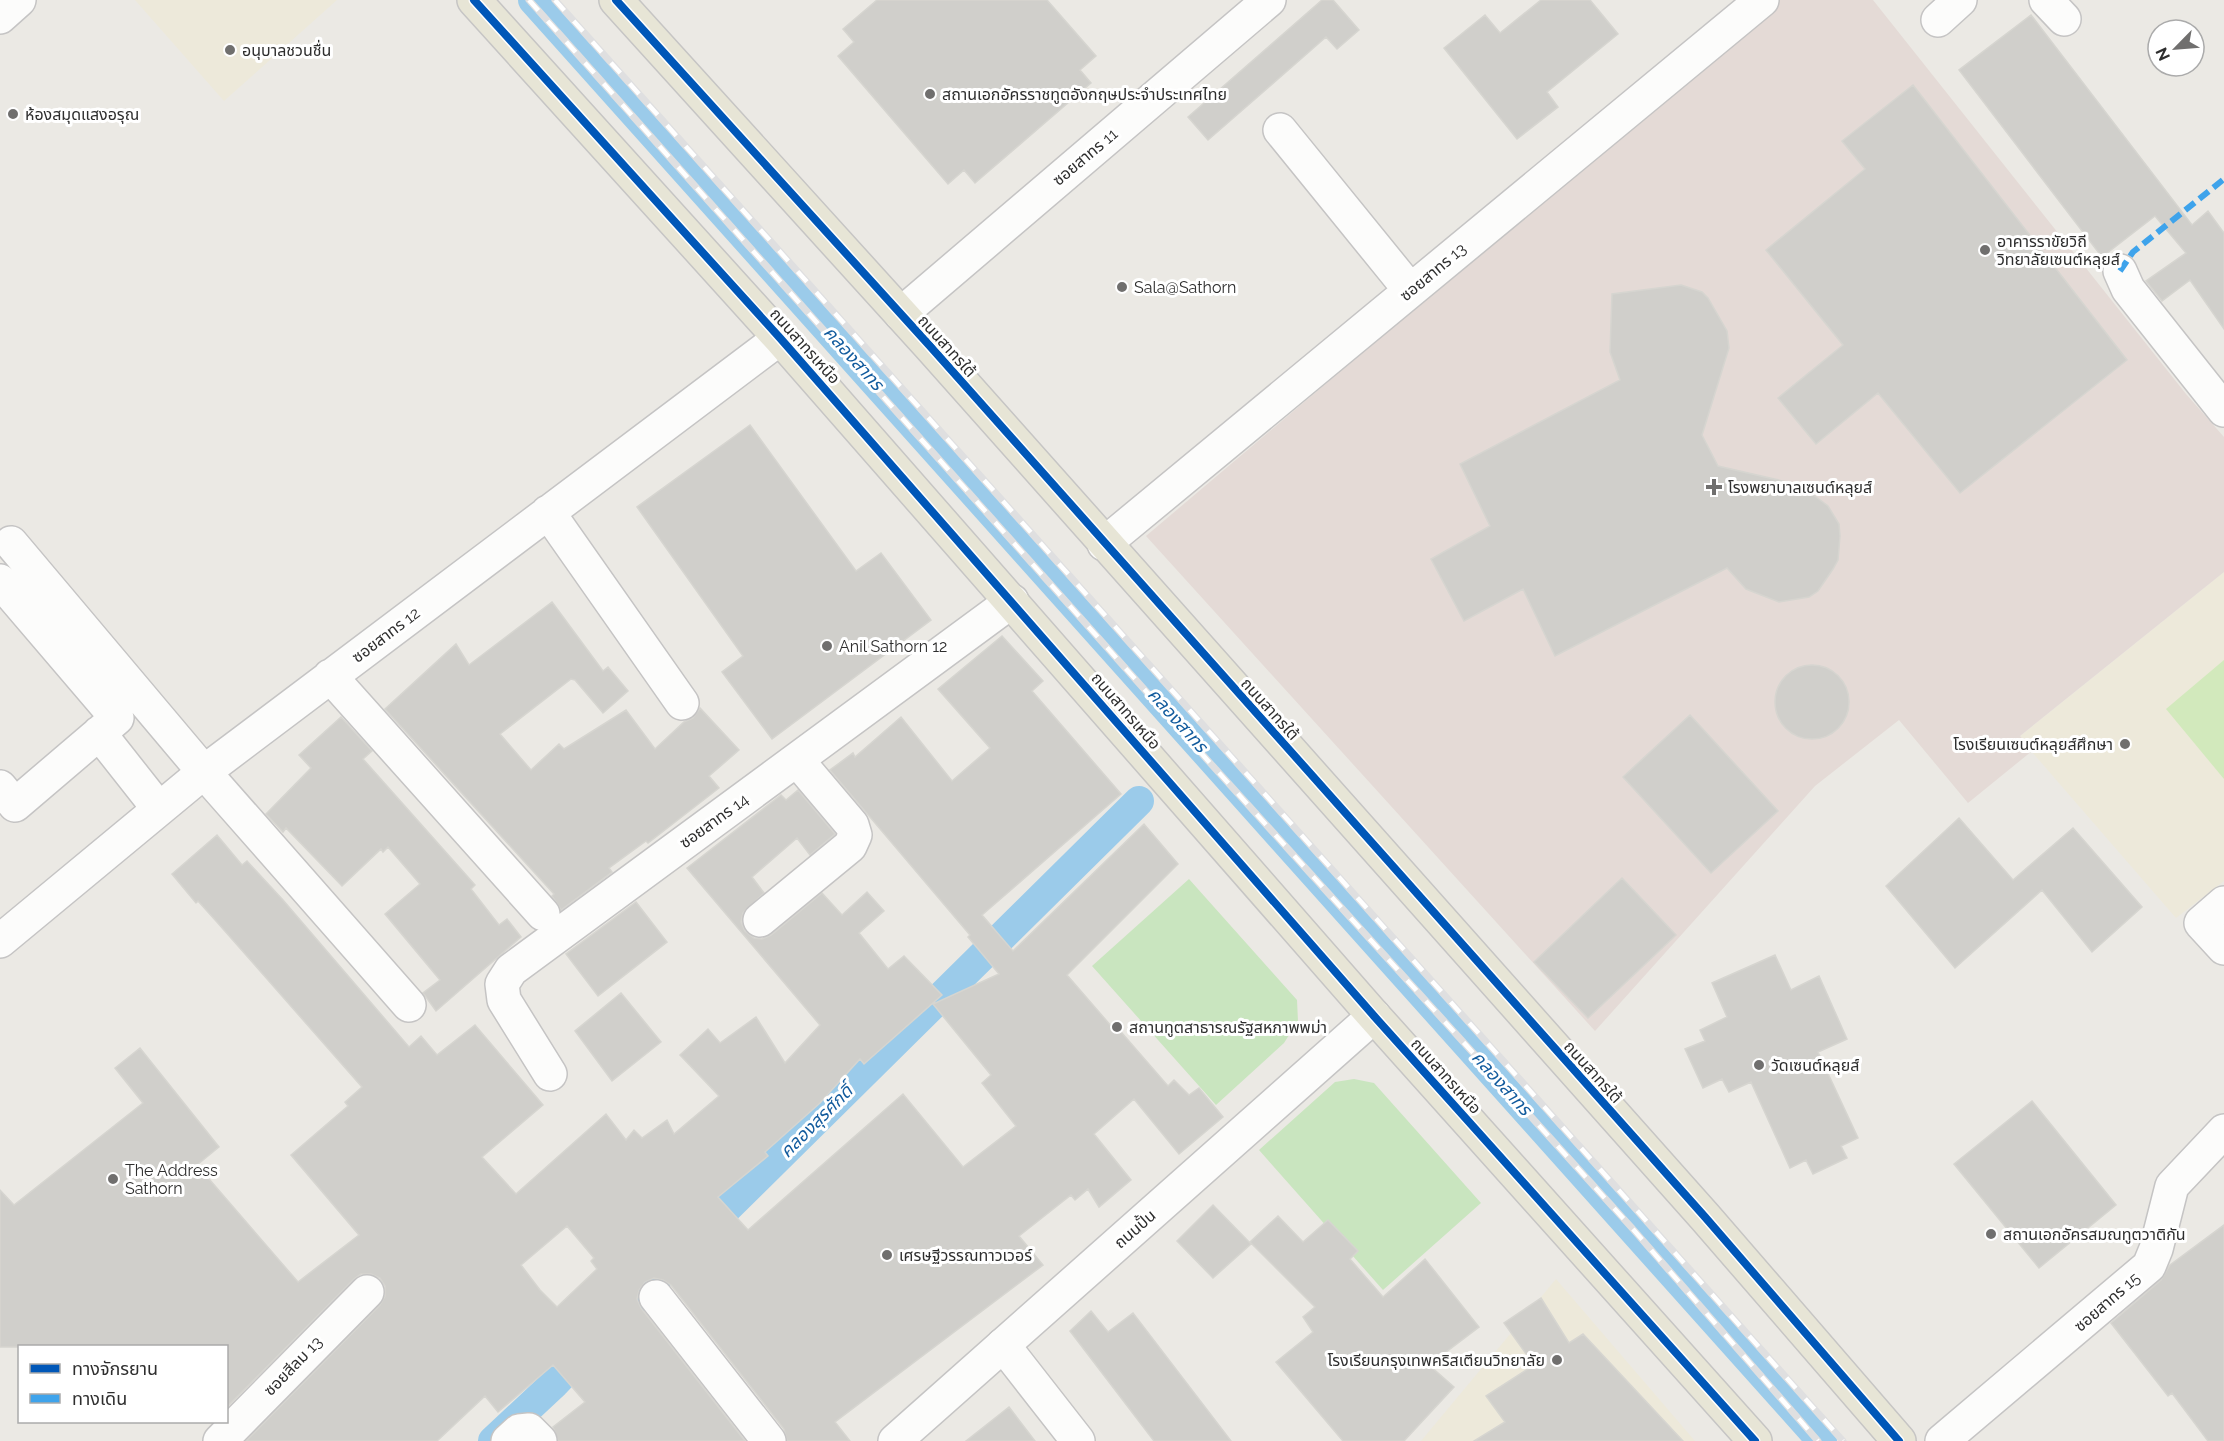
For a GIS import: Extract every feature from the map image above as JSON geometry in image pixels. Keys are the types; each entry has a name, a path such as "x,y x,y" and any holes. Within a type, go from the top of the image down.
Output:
{"main road":[{"name":"ถนนสาทรเหนือ","path":"474,0 780,338 1374,1016 1755,1441"},
{"name":"ถนนสาทรใต้","path":"616,0 901,314 1705,1217 1899,1441"}],"street":[{"path":"0,17 19,0"},
{"name":"ซอยสาทร 11","path":"901,314 1269,0"},
{"name":"ซอยสาทร 13","path":"1104,543 1762,0"},
{"path":"1280,130 1410,290"},
{"path":"2120,271 2128,290 2224,410"},
{"name":"ซอยสาทร 12","path":"5,928 330,676 780,338"},
{"path":"548,512 682,703"},
{"path":"11,543 204,772 409,1005"},
{"path":"0,581 117,718 15,805 0,787"},
{"name":"ซอยสาทร 14","path":"550,1074 504,1000 502,984 511,970 1012,601"},
{"path":"330,676 543,914"},
{"path":"99,734 159,809"},
{"path":"760,920 850,846 855,835 852,825 797,760"},
{"path":"2224,903 2201,923 2224,948"},
{"name":"ถนนปั้น","path":"895,1441 1374,1016"},
{"name":"ซอยสาทร 15","path":"1942,1441 2149,1266 2172,1186 2206,1147 2224,1131"},
{"name":"ซอยสีลม 13","path":"220,1441 367,1292"},
{"path":"656,1297 769,1441"},
{"path":"1003,1346 1078,1441"},
{"path":"508,1441 519,1431 530,1430 540,1441"}],"shaded area":[{"name":"อนุบาลชวนชื่น","path":"135,0 337,0 224,101"},
{"name":"โรงพยาบาลเซนต์หลุยส์","path":"1779,0 1873,0 2186,394 2224,437 2224,572 2020,736 2032,751 1968,803 1899,720 1815,786 1595,1031 1146,536"},
{"name":"โรงเรียนเซนต์หลุยส์ศึกษา","path":"2224,572 2224,881 2176,918 2019,737"},
{"name":"โรงเรียนกรุงเทพคริสเตียนวิทยาลัย","path":"1556,1279 1695,1441 1421,1441"}],"green space":[{"path":"2224,660 2224,779 2166,709"},
{"path":"1189,879 1297,1000 1298,1021 1284,1043 1216,1105 1092,966"},
{"path":"1354,1079 1374,1083 1481,1203 1383,1290 1259,1150 1335,1082"}],"building":[{"path":"877,0 1047,0 1096,56 1080,70 1091,83 975,183 964,170 948,184 838,56 854,42 843,29"},
{"path":"1322,0 1333,0 1359,30 1337,49 1326,37 1208,140 1188,117"},
{"path":"1541,0 1590,0 1618,34 1547,92 1558,107 1517,139 1444,48 1485,15 1500,33"},
{"path":"2031,15 2192,225 2208,211 2224,233 2224,329 2190,280 2162,301 2146,281 2186,253 2155,216 2102,257 1959,70"},
{"path":"1913,85 2127,360 1960,493 1878,393 1816,444 1778,398 1843,345 1766,250 1865,169 1842,141"},
{"path":"1681,285 1702,292 1708,298 1727,331 1729,348 1702,435 1718,466 1800,485 1828,506 1839,524 1840,536 1838,560 1833,569 1818,591 1809,597 1779,602 1746,589 1727,568 1555,656 1523,589 1464,621 1431,559 1490,526 1460,464 1620,380 1610,352 1612,294"},
{"path":"750,425 856,571 881,553 931,620 772,739 722,672 743,656 637,507"},
{"path":"552,602 603,671 608,667 628,691 603,713 575,680 571,679 500,734 531,770 559,744 564,749 626,710 655,749 684,722 693,718 700,708 739,750 709,776 719,788 648,843 646,841 609,868 612,872 561,910 552,896 554,894 385,709 456,644 469,665"},
{"path":"1002,636 1043,681 1032,691 1121,794 982,915 1013,951 1144,824 1178,864 1067,975 1112,1027 1115,1025 1168,1086 1174,1080 1189,1095 1199,1088 1223,1117 1179,1154 1134,1099 1094,1134 1131,1180 1099,1207 1088,1189 1075,1200 1071,1195 1019,1236 1043,1265 835,1422 850,1441 787,1441 784,1429 671,1285 654,1278 645,1282 639,1290 637,1299 641,1308 745,1441 558,1441 553,1427 585,1402 553,1365 498,1412 485,1396 437,1441 246,1441 380,1305 385,1296 385,1286 380,1278 371,1274 361,1274 354,1279 228,1406 228,1345 18,1345 18,1347 0,1347 0,1190 14,1205 143,1103 115,1068 140,1048 219,1147 197,1165 298,1282 359,1235 291,1155 348,1106 345,1102 362,1087 172,874 217,835 242,865 247,861 283,900 409,1047 421,1036 437,1055 475,1025 543,1105 482,1157 516,1194 606,1114 626,1140 634,1130 642,1138 667,1120 674,1134 719,1096 680,1055 708,1029 720,1043 756,1017 785,1063 820,1025 687,868 781,795 786,800 798,790 835,834 810,855 797,838 752,877 764,893 743,913 741,922 745,931 754,938 762,939 771,935 822,893 842,915 867,892 884,911 859,933 888,969 904,956 942,995 864,1064 860,1059 820,1103 765,1152 768,1156 718,1197 748,1230 903,1094 963,1167 1016,1126 982,1083 991,1075 933,1004 999,974 968,937 970,935 830,770 853,753 855,757 901,717 952,781 990,748 938,689","holes":["567,1226 594,1258 591,1261 597,1269 557,1307 540,1290 521,1265"]},
{"path":"1812,665 1826,668 1838,676 1846,688 1849,702 1846,716 1838,728 1826,736 1812,739 1798,736 1786,728 1778,716 1775,702 1778,688 1786,676 1798,668"},
{"path":"1690,715 1778,811 1711,873 1623,777"},
{"path":"341,717 372,751 363,759 475,885 471,889 499,925 507,919 521,937 436,1011 423,993 440,980 385,914 420,884 388,847 383,852 381,849 342,886 286,828 283,832 266,814 311,768 299,755"},
{"path":"1959,818 2013,880 2073,828 2142,907 2092,952 2042,890 1955,968 1886,886"},
{"path":"1622,878 1676,935 1588,1018 1534,962"},
{"path":"636,902 667,942 598,996 566,954"},
{"name":"วัดเซนต์หลุยส์","path":"1775,955 1791,990 1819,976 1847,1039 1818,1052 1858,1138 1841,1146 1847,1158 1813,1174 1806,1160 1790,1168 1751,1082 1729,1092 1722,1079 1703,1088 1685,1049 1705,1041 1700,1030 1727,1017 1712,983"},
{"path":"621,993 661,1042 612,1081 575,1031"},
{"path":"2032,1101 2116,1205 2039,1268 1954,1164"},
{"path":"1213,1205 1251,1244 1213,1278 1177,1241"},
{"path":"1278,1216 1303,1242 1328,1220 1358,1251 1350,1259 1383,1297 1425,1259 1479,1327 1429,1365 1454,1387 1404,1441 1343,1441 1276,1362 1313,1332 1303,1317 1315,1307 1250,1242"},
{"path":"2224,1225 2224,1441 2208,1441 2172,1393 2168,1396 2111,1323 2161,1280 2170,1265"},
{"name":"โรงเรียนกรุงเทพคริสเตียนวิทยาลัย","path":"1541,1298 1569,1343 1583,1334 1683,1441 1474,1441 1505,1422 1486,1396 1534,1365 1504,1323"},
{"path":"1091,1311 1108,1332 1133,1313 1231,1441 1154,1441 1070,1331"},
{"path":"1009,1407 1035,1441 966,1441"}],"waterway":[{"name":"คลองสาทร","path":"533,0 1822,1441"},
{"name":"คลองสุรศักดิ์","path":"493,1441 555,1383 632,1302 1139,801"}],"railway":[{"path":"529,0 1211,764 1632,1228 1818,1441"},
{"path":"555,0 1843,1441"}],"marked path":[{"path":"2120,271 2133,252 2224,179"}],"cycle path":[{"path":"474,0 780,338 1374,1016 1755,1441"},
{"path":"616,0 929,345 1705,1217 1899,1441"}],"place":[{"name":"อนุบาลชวนชื่น","path":"230,50"},
{"name":"สถานเอกอัครราชทูตอังกฤษประจำประเทศไทย","path":"930,94"},
{"name":"ห้องสมุดแสงอรุณ","path":"13,114"},
{"name":"อาคารราขัยวิถี วิทยาลัยเซนต์หลุยส์","path":"1985,250"},
{"name":"Sala@Sathorn","path":"1122,287"},
{"name":"โรงพยาบาลเซนต์หลุยส์","path":"1714,487"},
{"name":"Anil Sathorn 12","path":"827,646"},
{"name":"โรงเรียนเซนต์หลุยส์ศึกษา","path":"2125,744"},
{"name":"สถานทูตสาธารณรัฐสหภาพพม่า","path":"1117,1027"},
{"name":"วัดเซนต์หลุยส์","path":"1759,1065"},
{"name":"The Address Sathorn","path":"113,1179"},
{"name":"สถานเอกอัครสมณทูตวาติกัน","path":"1991,1234"},
{"name":"เศรษฐีวรรณทาวเวอร์","path":"887,1255"},
{"name":"โรงเรียนกรุงเทพคริสเตียนวิทยาลัย","path":"1557,1360"}]}
